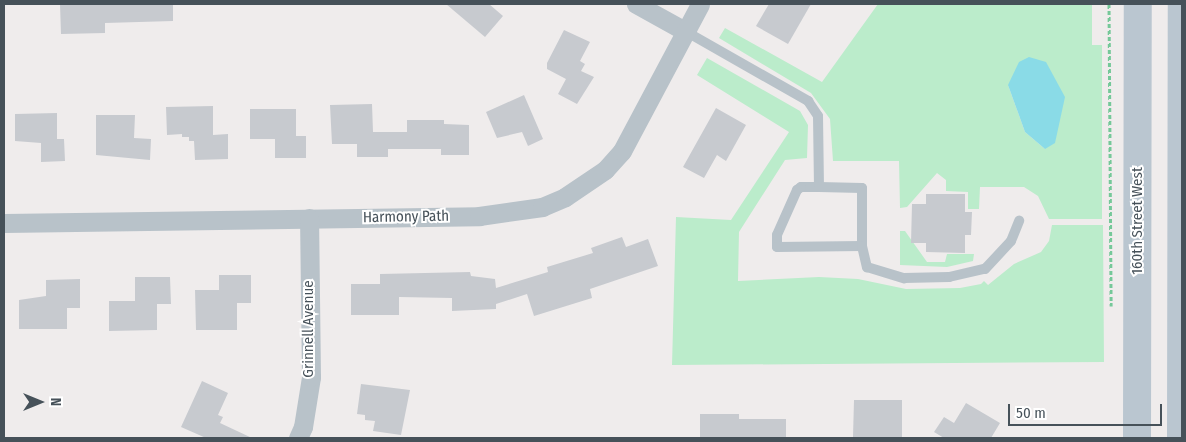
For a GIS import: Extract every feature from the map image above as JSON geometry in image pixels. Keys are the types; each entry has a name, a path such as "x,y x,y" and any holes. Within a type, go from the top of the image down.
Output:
{"main road":[{"name":"160th Street West","path":"1137,438 1138,4"},
{"path":"1181,438 1182,4"}],"street":[{"path":"636,4 686,31"},
{"name":"Harmony Path","path":"4,222 512,213 542,207 565,197 605,170 622,151 700,4"},
{"name":"Grinnell Avenue","path":"298,438 303,427 311,377 309,218"}],"lane":[{"path":"686,31 814,108 820,128 819,187"},
{"path":"862,246 777,247 777,236 800,186 862,188 862,246 868,267 872,270 904,278 949,277 984,268 1011,241 1019,221"}],"path":[{"path":"1109,4 1111,314"}],"green space":[{"path":"878,4 1092,4 1092,45 1102,45 1102,219 1049,219 1038,196 1024,187 980,187 979,209 968,209 968,192 946,191 946,180 937,173 907,207 900,208 899,161 833,161 830,119 811,93 719,38 725,28 822,82","holes":["1008,85 1045,149 1025,132"]},
{"path":"707,58 800,111 808,125 807,158 785,160 739,232 738,281 819,277 858,279 906,289 960,288 981,284 984,281 988,285 1014,264 1041,252 1049,241 1052,225 1103,225 1104,362 672,365 676,217 731,220 789,132 697,75"},
{"path":"900,231 905,231 927,262 945,262 947,254 974,254 973,261 947,267 900,265"}],"water":[{"path":"1029,57 1046,62 1065,97 1055,143 1045,149 1025,132 1008,85 1019,62"}],"building":[{"path":"60,4 173,4 173,21 105,23 105,33 61,34"},
{"path":"446,4 489,4 503,16 485,37"},
{"path":"769,4 811,4 788,44 756,26"},
{"path":"564,30 590,42 580,61 585,64 581,71 594,77 577,104 558,94 566,79 547,69 547,63"},
{"path":"524,95 543,139 528,146 522,132 497,138 486,112"},
{"path":"372,104 373,132 407,132 407,120 444,120 444,124 469,125 469,155 441,155 441,149 388,149 388,157 357,157 357,144 332,144 330,105"},
{"path":"213,106 213,135 228,134 228,159 195,160 194,141 189,141 189,137 182,137 182,134 167,135 166,107"},
{"path":"716,108 746,125 726,161 717,155 704,178 683,167"},
{"path":"250,109 296,109 296,136 306,136 306,158 275,158 275,139 250,139"},
{"path":"57,113 57,139 64,139 65,161 41,162 41,143 15,141 15,114"},
{"path":"96,115 135,115 134,138 151,139 150,160 96,155"},
{"path":"926,194 965,194 965,212 972,212 971,235 965,235 965,253 926,252 926,243 911,243 912,204 926,204"},
{"path":"622,237 626,247 648,239 658,266 590,289 592,298 534,316 527,294 496,304 496,309 452,311 452,298 399,297 399,315 351,315 351,284 380,284 380,274 470,272 471,276 495,279 496,288 548,272 547,267 593,253 591,248"},
{"path":"219,275 251,275 251,303 237,303 237,330 196,330 195,290 219,290"},
{"path":"135,277 170,277 171,304 157,304 157,330 109,331 109,301 135,301"},
{"path":"80,279 80,308 67,308 67,329 19,329 19,300 46,296 46,280"},
{"path":"202,381 228,393 218,415 223,417 220,423 252,438 206,438 181,427"},
{"path":"361,384 410,390 401,435 373,431 375,421 365,420 365,415 357,414"},
{"path":"854,400 902,400 902,438 853,437"},
{"path":"966,403 1000,423 991,438 944,438 934,432 944,417 954,423"},
{"path":"700,414 739,414 739,419 786,419 786,438 700,438"}]}
